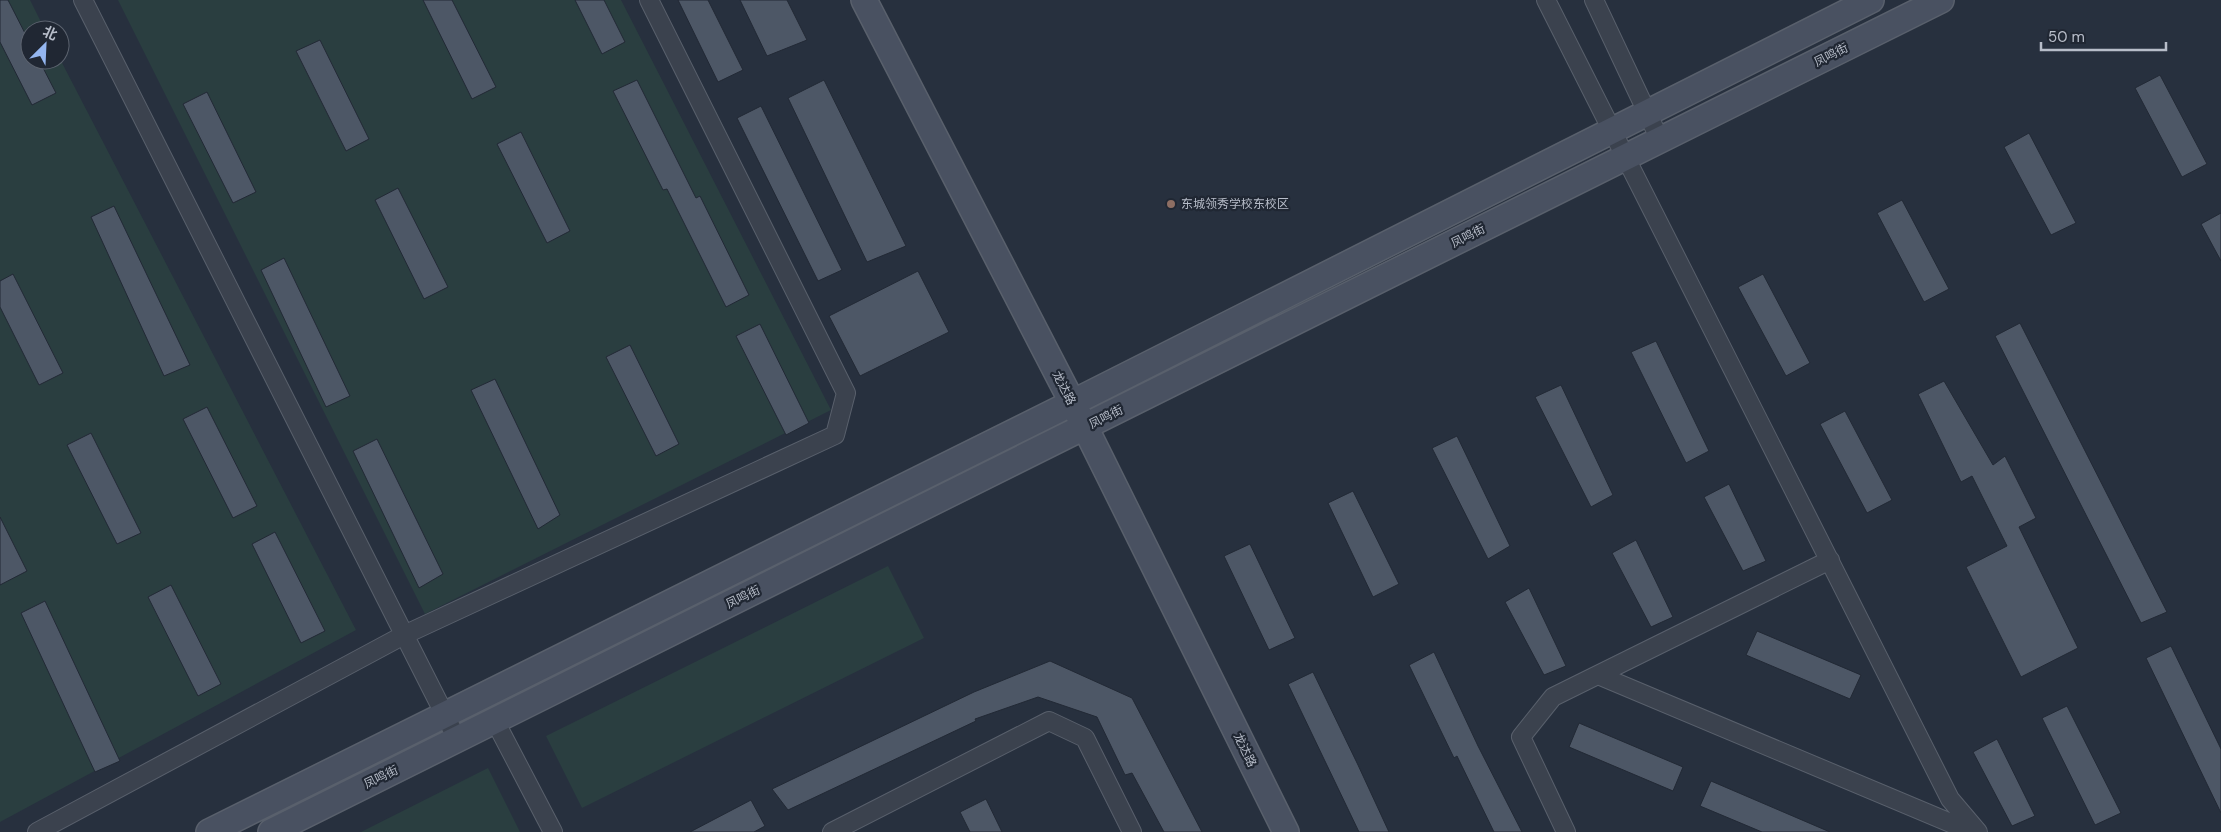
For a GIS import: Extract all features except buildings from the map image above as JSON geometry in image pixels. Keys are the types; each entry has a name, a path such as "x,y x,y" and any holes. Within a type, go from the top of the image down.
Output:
{"main road":[{"name":"龙达路","path":"864,0 1085,427 1286,832"},
{"path":"210,832 1072,402 1871,0"},
{"name":"凤鸣街","path":"271,832 1941,0"}],"street":[{"path":"83,0 457,740"},
{"path":"37,832 404,635 835,435 846,393 649,0"},
{"path":"1546,0 1950,799 1978,832"},
{"path":"1594,0 1660,140"},
{"path":"1566,832 1521,737 1553,697 1830,560"},
{"path":"1598,675 1972,832"},
{"path":"495,721 553,832"},
{"path":"832,832 1049,721 1086,738 1132,832"}],"green space":[{"path":"0,0 30,0 40,20 20,20 20,70 66,70 356,630 0,822"},
{"path":"118,0 621,0 831,410 425,614"},
{"path":"888,566 924,638 582,808 546,736"},
{"path":"488,768 520,832 361,832"}],"place":[{"name":"东城领秀学校东校区","path":"1171,204"}]}
